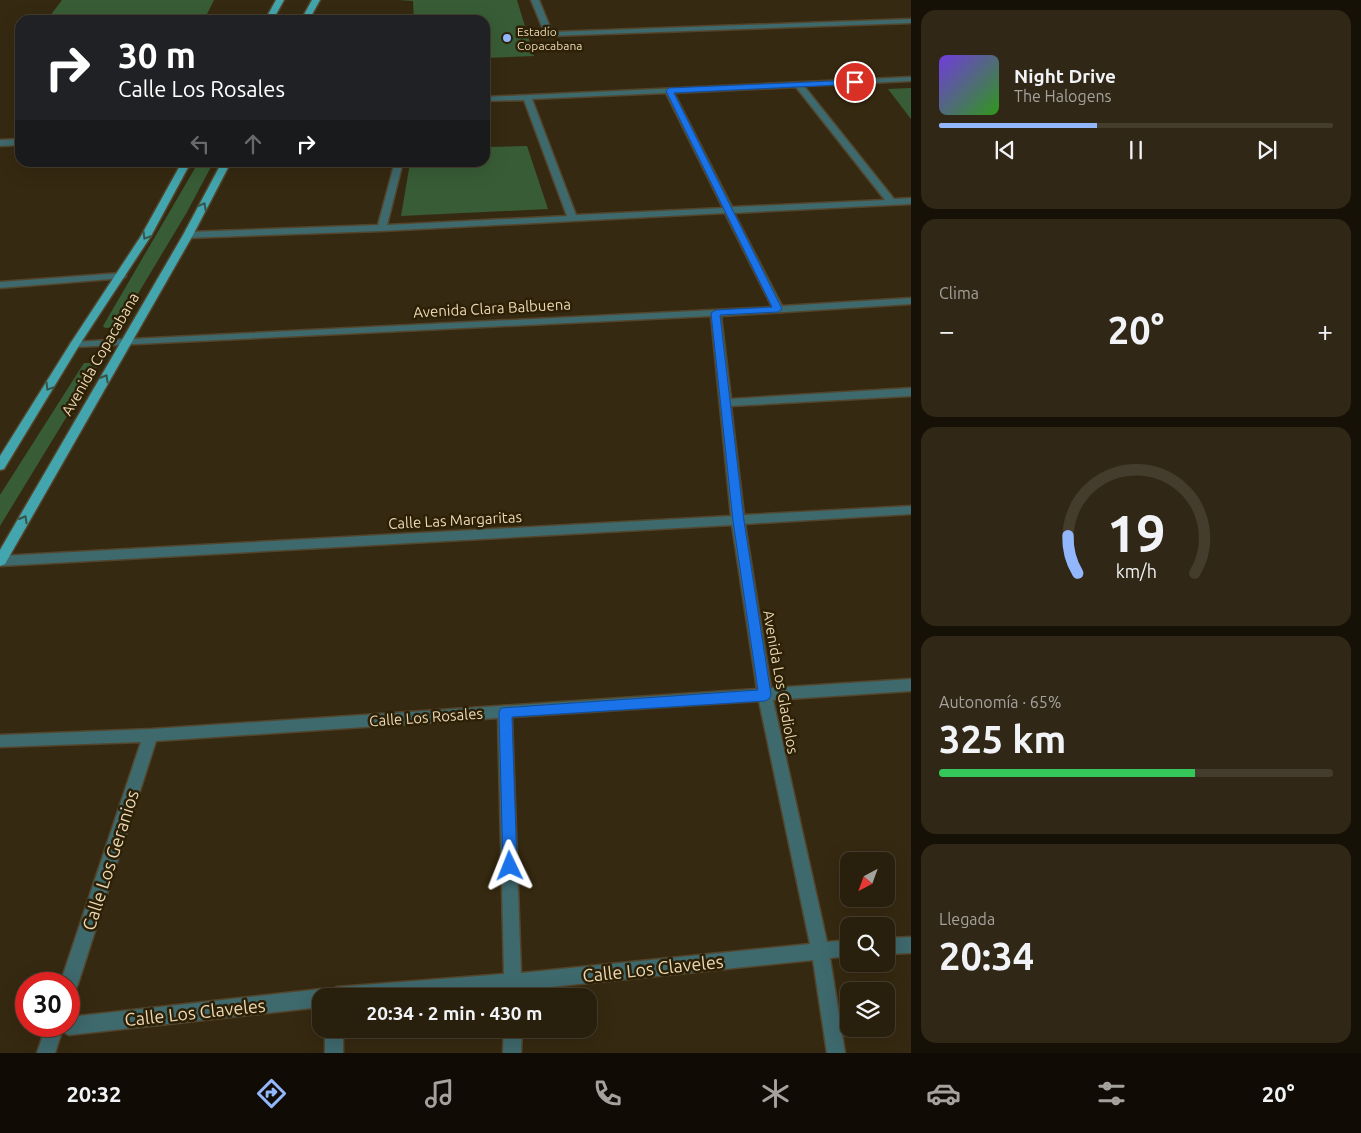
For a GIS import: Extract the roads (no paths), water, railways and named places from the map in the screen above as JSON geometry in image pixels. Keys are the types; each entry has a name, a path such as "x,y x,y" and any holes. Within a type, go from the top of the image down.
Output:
{"main road":[{"path":"272,15 280,0"},
{"path":"308,15 316,0"},
{"name":"Avenida Copacabana","path":"0,466 75,344 146,236 184,167"},
{"name":"Avenida Copacabana","path":"0,561 188,235 224,167"}],"street":[{"path":"535,0 548,34 911,20"},
{"path":"490,99 911,79"},
{"path":"799,85 892,202"},
{"path":"669,91 778,309"},
{"path":"527,97 573,219"},
{"path":"0,143 15,142"},
{"path":"382,228 398,167"},
{"path":"188,235 382,228 911,201"},
{"path":"0,285 120,276"},
{"name":"Avenida Clara Balbuena","path":"75,344 716,313 911,301"},
{"name":"Avenida Los Gladiolos","path":"716,313 738,521 765,695 820,950 836,1053"},
{"path":"726,402 911,392"},
{"name":"Calle Las Margaritas","path":"0,561 911,510"},
{"name":"Calle Los Rosales","path":"0,741 151,735 911,685"},
{"path":"505,712 513,988"},
{"name":"Calle Los Geranios","path":"73,972 151,735"},
{"path":"895,945 911,944"},
{"name":"Calle Los Claveles","path":"521,988 840,949"},
{"name":"Calle Los Claveles","path":"80,1024 312,999"},
{"path":"46,1053 55,1037"},
{"path":"334,1038 334,1053"},
{"path":"512,1053 513,1038"}],"place":[{"name":"Estadio Copacabana","path":"507,38"}]}
